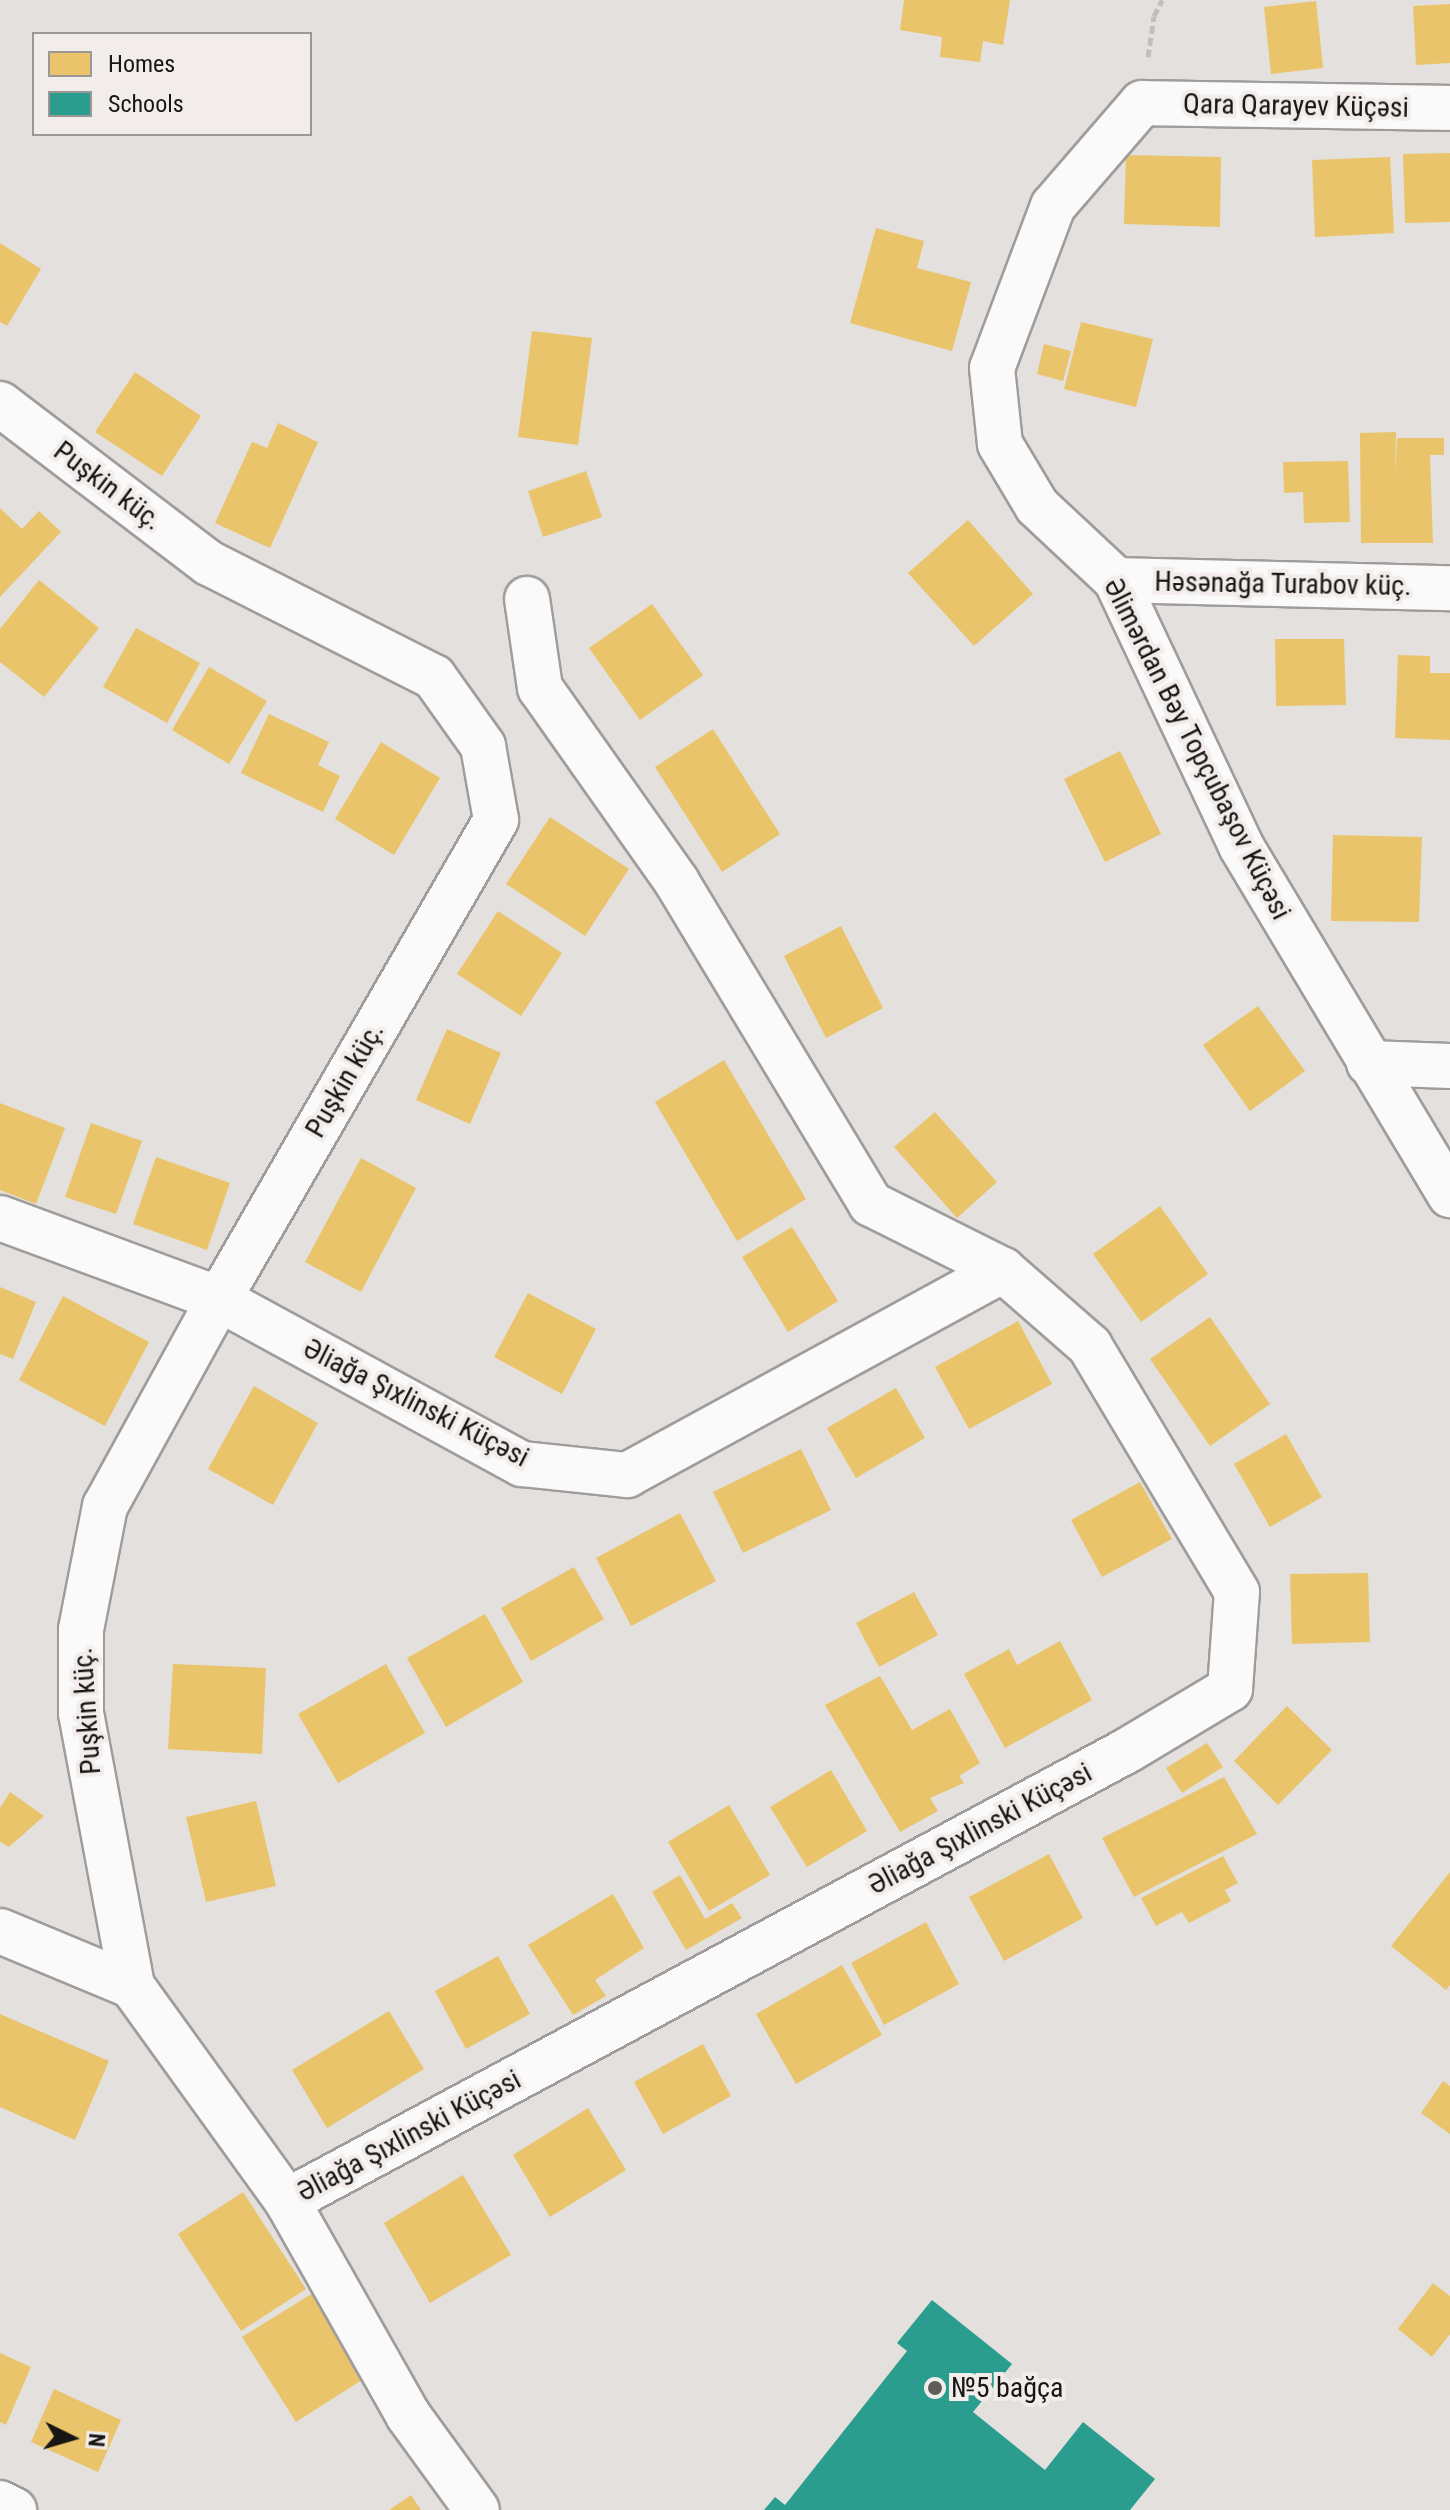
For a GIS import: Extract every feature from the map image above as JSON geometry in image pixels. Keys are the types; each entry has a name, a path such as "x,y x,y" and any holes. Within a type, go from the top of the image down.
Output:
{"street":[{"name":"Qara Qarayev Küçəsi","path":"1142,103 1450,108"},
{"name":"Əlimərdan Bəy Topçubaşov Küçəsi","path":"1142,103 1053,206 992,368 1000,444 1037,506 1116,580 1241,846 1450,1195"},
{"name":"Puşkin küç.","path":"0,404 209,563 434,677 483,746 496,820 219,1299 105,1506 81,1630 81,1713 132,1986"},
{"name":"Həsənağa Turabov küç.","path":"1116,580 1450,588"},
{"name":"Əliağa Şıxlinski Küçəsi","path":"287,2201 1128,1750 1230,1689 1237,1592 1090,1346 1003,1270 871,1204 677,882 540,688 527,599"},
{"path":"1369,1063 1450,1066"},
{"name":"Əliağa Şıxlinski Küçəsi","path":"0,1218 219,1299 522,1464 627,1475 1003,1270"},
{"path":"0,1931 132,1986 287,2201 408,2415 477,2510"},
{"path":"0,2503 14,2510"}],"path":[{"path":"1142,103 1154,16 1162,0"}],"building: Homes":[{"path":"904,0 1010,0 1003,45 983,41 980,62 940,57 942,37 900,30"},
{"path":"1316,1 1323,68 1271,74 1264,7"},
{"path":"1450,4 1450,63 1416,65 1413,6"},
{"path":"1450,153 1450,222 1405,223 1403,154"},
{"path":"1126,155 1221,157 1220,227 1124,224"},
{"path":"1390,157 1394,233 1315,237 1312,160"},
{"path":"876,228 924,241 917,268 971,282 952,351 850,323"},
{"path":"0,243 41,269 7,326 0,322"},
{"path":"1081,322 1153,339 1136,407 1064,389"},
{"path":"532,331 592,338 578,445 518,437"},
{"path":"1044,344 1071,351 1063,381 1037,374"},
{"path":"135,372 201,416 162,476 95,432"},
{"path":"278,423 318,442 270,548 215,523 252,442 267,448"},
{"path":"1396,432 1395,475 1397,438 1444,438 1444,455 1430,455 1433,543 1361,543 1360,433"},
{"path":"1348,461 1350,522 1304,523 1303,492 1284,493 1283,462"},
{"path":"586,471 602,517 543,537 528,491"},
{"path":"0,508 22,529 39,511 61,532 0,597"},
{"path":"968,520 1033,594 974,646 908,573"},
{"path":"39,580 99,628 44,697 0,662 0,629"},
{"path":"652,604 703,675 640,720 589,648"},
{"path":"136,628 200,663 167,723 103,687"},
{"path":"1275,639 1344,639 1346,705 1276,706"},
{"path":"1398,655 1430,656 1430,673 1450,673 1450,740 1395,738"},
{"path":"209,667 267,701 229,764 172,730"},
{"path":"269,714 329,742 318,765 340,776 323,812 241,773"},
{"path":"713,729 780,834 722,872 655,767"},
{"path":"381,742 440,778 394,855 335,819"},
{"path":"1120,751 1161,834 1105,862 1064,779"},
{"path":"550,817 629,869 585,936 506,884"},
{"path":"1333,835 1422,837 1419,922 1331,921"},
{"path":"498,911 562,953 521,1016 457,974"},
{"path":"841,926 883,1008 826,1038 784,956"},
{"path":"1258,1006 1305,1071 1250,1111 1203,1045"},
{"path":"447,1029 501,1053 470,1124 416,1100"},
{"path":"724,1060 806,1199 737,1241 655,1102"},
{"path":"0,1103 65,1128 36,1204 0,1190"},
{"path":"935,1112 997,1182 957,1218 894,1147"},
{"path":"91,1123 142,1141 116,1214 65,1197"},
{"path":"156,1157 230,1183 207,1250 133,1224"},
{"path":"361,1158 416,1188 361,1292 305,1262"},
{"path":"1160,1206 1208,1274 1141,1322 1093,1254"},
{"path":"792,1227 838,1301 788,1332 742,1257"},
{"path":"0,1287 36,1302 13,1359 0,1354"},
{"path":"528,1293 596,1329 562,1394 494,1357"},
{"path":"63,1296 149,1342 105,1426 19,1380"},
{"path":"1210,1317 1270,1404 1210,1446 1150,1359"},
{"path":"1018,1321 1052,1384 969,1429 935,1367"},
{"path":"254,1386 318,1423 273,1505 208,1469"},
{"path":"896,1388 925,1438 856,1478 827,1428"},
{"path":"1286,1434 1322,1497 1270,1527 1234,1464"},
{"path":"801,1449 831,1510 743,1553 713,1492"},
{"path":"1140,1482 1172,1539 1102,1577 1071,1520"},
{"path":"680,1513 716,1581 631,1626 596,1558"},
{"path":"574,1567 604,1619 531,1661 501,1608"},
{"path":"1368,1573 1370,1642 1292,1644 1290,1574"},
{"path":"914,1592 938,1635 879,1667 856,1623"},
{"path":"485,1614 523,1682 446,1727 407,1658"},
{"path":"1060,1641 1092,1700 1005,1748 964,1674 1009,1649 1017,1665"},
{"path":"173,1664 266,1668 262,1754 168,1749"},
{"path":"386,1664 425,1733 338,1783 298,1714"},
{"path":"880,1676 912,1730 950,1709 980,1763 959,1776 964,1783 930,1798 938,1811 900,1832 825,1705"},
{"path":"1287,1706 1332,1750 1278,1805 1234,1761"},
{"path":"1207,1743 1223,1767 1182,1793 1166,1768"},
{"path":"831,1770 867,1831 807,1867 770,1807"},
{"path":"1224,1777 1257,1834 1134,1897 1102,1838"},
{"path":"10,1792 44,1816 9,1847 0,1842 0,1808"},
{"path":"256,1801 276,1886 206,1902 186,1817"},
{"path":"729,1805 770,1875 709,1911 668,1842"},
{"path":"1049,1854 1083,1918 1004,1961 969,1897"},
{"path":"1223,1856 1238,1883 1225,1890 1231,1901 1189,1923 1182,1912 1156,1926 1141,1898"},
{"path":"1450,1872 1450,1985 1446,1990 1391,1946"},
{"path":"680,1875 705,1919 732,1903 742,1918 686,1950 652,1892"},
{"path":"613,1894 644,1948 595,1980 606,1996 573,2015 528,1945"},
{"path":"926,1922 959,1984 884,2025 851,1963"},
{"path":"498,1956 530,2014 466,2049 435,1991"},
{"path":"842,1965 882,2035 796,2084 756,2014"},
{"path":"389,2011 424,2069 327,2128 292,2070"},
{"path":"0,2014 109,2061 75,2140 0,2107"},
{"path":"703,2044 731,2096 663,2134 634,2082"},
{"path":"1443,2081 1450,2086 1450,2134 1421,2113"},
{"path":"588,2108 626,2170 550,2217 513,2155"},
{"path":"463,2175 511,2255 430,2303 384,2223"},
{"path":"243,2192 306,2289 241,2331 178,2234"},
{"path":"1433,2283 1450,2296 1450,2334 1432,2357 1398,2329"},
{"path":"313,2293 365,2378 296,2422 242,2337"},
{"path":"0,2353 31,2367 6,2425 0,2422"},
{"path":"54,2389 121,2420 98,2472 31,2442"},
{"path":"411,2495 421,2510 389,2510"}],"building: Schools":[{"name":"№5 bağça","path":"932,2300 1012,2364 973,2412 1045,2470 1083,2422 1155,2479 1130,2510 764,2510 775,2497 785,2505 907,2351 897,2343"}],"place":[{"name":"№5 bağça","path":"935,2388"}]}
